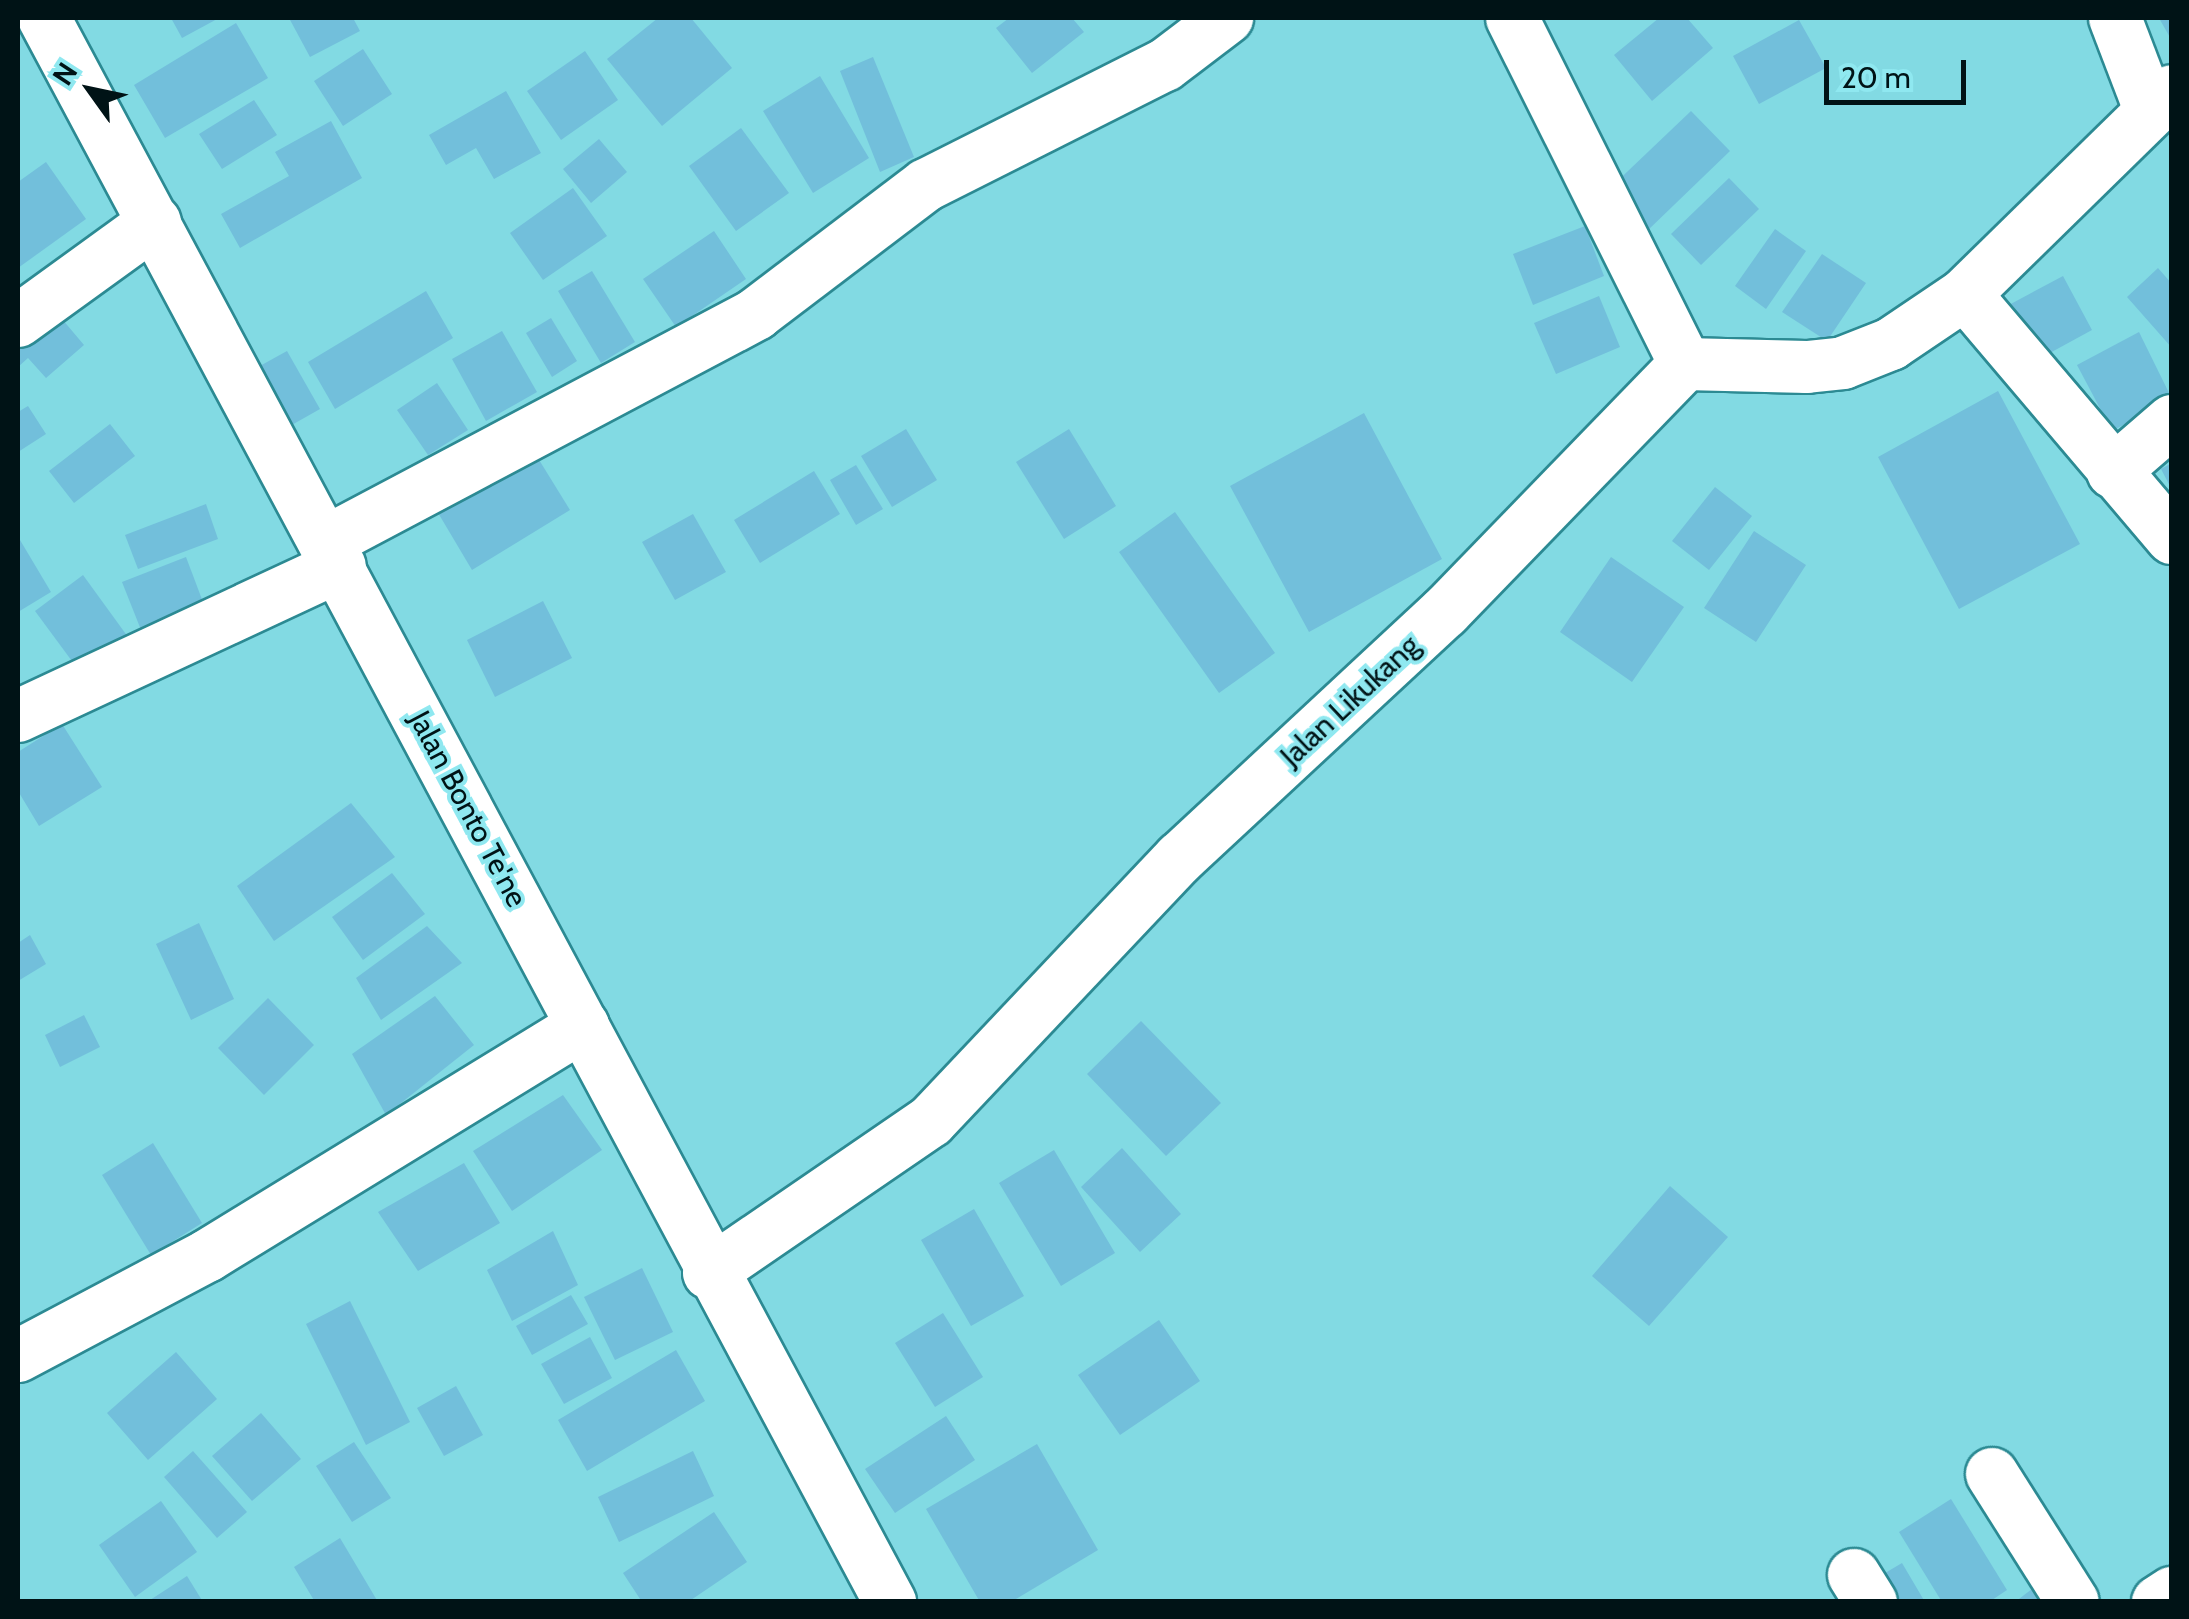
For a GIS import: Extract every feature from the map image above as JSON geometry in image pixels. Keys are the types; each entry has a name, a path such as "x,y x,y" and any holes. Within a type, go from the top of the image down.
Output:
{"street":[{"name":"Jalan Bonto Te'ne","path":"44,18 584,1026 709,1273 890,1602"},
{"path":"18,716 333,554 756,314 926,185 1148,75 1228,18"},
{"path":"1512,18 1685,364 1842,363 1891,344 1965,294 2160,99 2115,18"},
{"path":"18,321 154,222"},
{"path":"1965,294 2172,538"},
{"name":"Jalan Likukang","path":"709,1273 931,1122 1180,858 1444,612 1685,364"},
{"path":"2113,472 2172,420"},
{"path":"18,1356 207,1256 584,1026"},
{"path":"1992,1474 2074,1602"},
{"path":"2158,1602 2172,1593"}],"building":[{"path":"171,18 219,18 182,38"},
{"path":"289,18 353,18 360,31 310,57"},
{"path":"658,18 691,18 732,68 662,126 607,59"},
{"path":"1009,18 1072,18 1084,32 1032,73 996,28"},
{"path":"1659,18 1687,18 1713,48 1652,101 1614,55"},
{"path":"2159,18 2172,18 2172,41"},
{"path":"1799,20 1826,68 1759,104 1733,56"},
{"path":"236,23 268,78 165,138 134,85"},
{"path":"363,49 392,94 343,126 314,81"},
{"path":"585,51 618,100 561,140 527,91"},
{"path":"873,57 914,157 880,172 840,71"},
{"path":"820,76 869,158 813,193 763,111"},
{"path":"506,91 541,153 494,179 476,148 446,165 429,135"},
{"path":"254,100 277,135 222,169 199,134"},
{"path":"1691,111 1730,151 1646,232 1607,191"},
{"path":"331,121 362,178 240,248 221,214 289,176 275,152"},
{"path":"741,128 789,193 736,231 689,166"},
{"path":"599,139 627,172 591,203 563,169"},
{"path":"46,162 86,219 18,268 18,182"},
{"path":"1729,178 1759,209 1701,265 1671,234"},
{"path":"573,188 607,236 543,280 510,233"},
{"path":"1585,226 1604,276 1533,305 1513,254"},
{"path":"1775,229 1806,251 1766,309 1735,286"},
{"path":"714,231 746,279 676,327 643,279"},
{"path":"1822,254 1866,283 1827,341 1782,312"},
{"path":"2158,268 2172,284 2172,348 2127,297"},
{"path":"592,271 635,342 601,363 558,291"},
{"path":"2063,276 2092,330 2037,360 2007,306"},
{"path":"426,291 453,338 335,409 308,362"},
{"path":"40,293 84,345 46,378 28,358 18,367 18,313"},
{"path":"1599,296 1620,347 1556,374 1534,323"},
{"path":"551,318 577,361 552,377 526,333"},
{"path":"502,331 537,392 486,421 452,359"},
{"path":"2139,332 2172,399 2112,431 2077,365"},
{"path":"287,351 320,409 274,435 242,376"},
{"path":"437,383 468,430 428,455 397,410"},
{"path":"1998,391 2080,544 1959,609 1878,457"},
{"path":"28,406 46,434 18,452 18,412"},
{"path":"1364,413 1442,559 1309,632 1230,486"},
{"path":"110,424 135,456 74,503 49,471"},
{"path":"906,429 937,480 892,507 861,456"},
{"path":"1069,429 1116,506 1064,539 1016,462"},
{"path":"528,442 570,510 472,570 431,501"},
{"path":"2172,463 2172,490 2161,469"},
{"path":"856,465 883,509 856,525 830,480"},
{"path":"814,471 840,514 760,563 734,520"},
{"path":"1715,487 1752,516 1709,570 1672,541"},
{"path":"206,504 218,539 138,569 125,535"},
{"path":"1175,512 1275,653 1219,693 1119,552"},
{"path":"693,514 726,572 675,600 642,542"},
{"path":"1754,531 1806,565 1756,642 1704,608"},
{"path":"18,542 51,592 18,612"},
{"path":"186,557 206,610 143,635 122,582"},
{"path":"1611,557 1684,607 1632,682 1560,632"},
{"path":"83,575 128,637 80,672 35,611"},
{"path":"543,601 572,658 495,697 467,640"},
{"path":"62,724 102,787 39,826 18,791 18,752"},
{"path":"351,803 395,857 274,941 237,886"},
{"path":"392,873 425,914 363,960 332,917"},
{"path":"199,923 234,999 191,1020 156,944"},
{"path":"427,926 462,963 381,1020 356,978"},
{"path":"30,935 46,964 18,981 18,943"},
{"path":"435,996 474,1045 386,1115 352,1054"},
{"path":"268,998 314,1045 264,1095 218,1048"},
{"path":"84,1015 100,1047 60,1067 45,1035"},
{"path":"1141,1021 1221,1103 1166,1156 1087,1074"},
{"path":"563,1095 602,1150 512,1211 473,1151"},
{"path":"153,1143 202,1223 151,1255 102,1175"},
{"path":"1122,1148 1181,1214 1140,1252 1081,1187"},
{"path":"1054,1150 1115,1253 1061,1286 999,1183"},
{"path":"464,1163 500,1223 418,1271 378,1212"},
{"path":"1670,1186 1728,1237 1649,1326 1592,1276"},
{"path":"974,1209 1024,1296 971,1326 921,1240"},
{"path":"553,1231 578,1285 512,1321 487,1270"},
{"path":"642,1268 673,1332 615,1360 584,1297"},
{"path":"571,1295 588,1324 532,1355 516,1326"},
{"path":"350,1301 410,1422 366,1445 306,1324"},
{"path":"943,1313 983,1377 935,1407 895,1343"},
{"path":"1159,1320 1200,1381 1120,1435 1078,1375"},
{"path":"590,1337 612,1378 564,1404 541,1364"},
{"path":"676,1350 705,1401 587,1471 558,1420"},
{"path":"176,1352 217,1399 148,1460 107,1413"},
{"path":"456,1386 483,1435 444,1456 417,1408"},
{"path":"261,1413 301,1459 252,1501 212,1456"},
{"path":"946,1416 975,1460 895,1513 865,1469"},
{"path":"354,1442 391,1498 352,1522 316,1466"},
{"path":"1037,1444 1098,1550 1011,1602 980,1602 926,1509"},
{"path":"193,1451 247,1512 217,1538 164,1477"},
{"path":"693,1451 714,1496 619,1542 598,1497"},
{"path":"1951,1499 2007,1590 1989,1602 1942,1602 1899,1532"},
{"path":"161,1501 197,1552 135,1597 99,1545"},
{"path":"714,1512 747,1562 688,1602 642,1602 623,1573"},
{"path":"340,1538 378,1602 315,1602 294,1567"},
{"path":"1902,1563 1925,1602 1888,1602 1875,1579"},
{"path":"187,1576 203,1602 147,1602"},
{"path":"2032,1589 2041,1602 2015,1602"}]}
